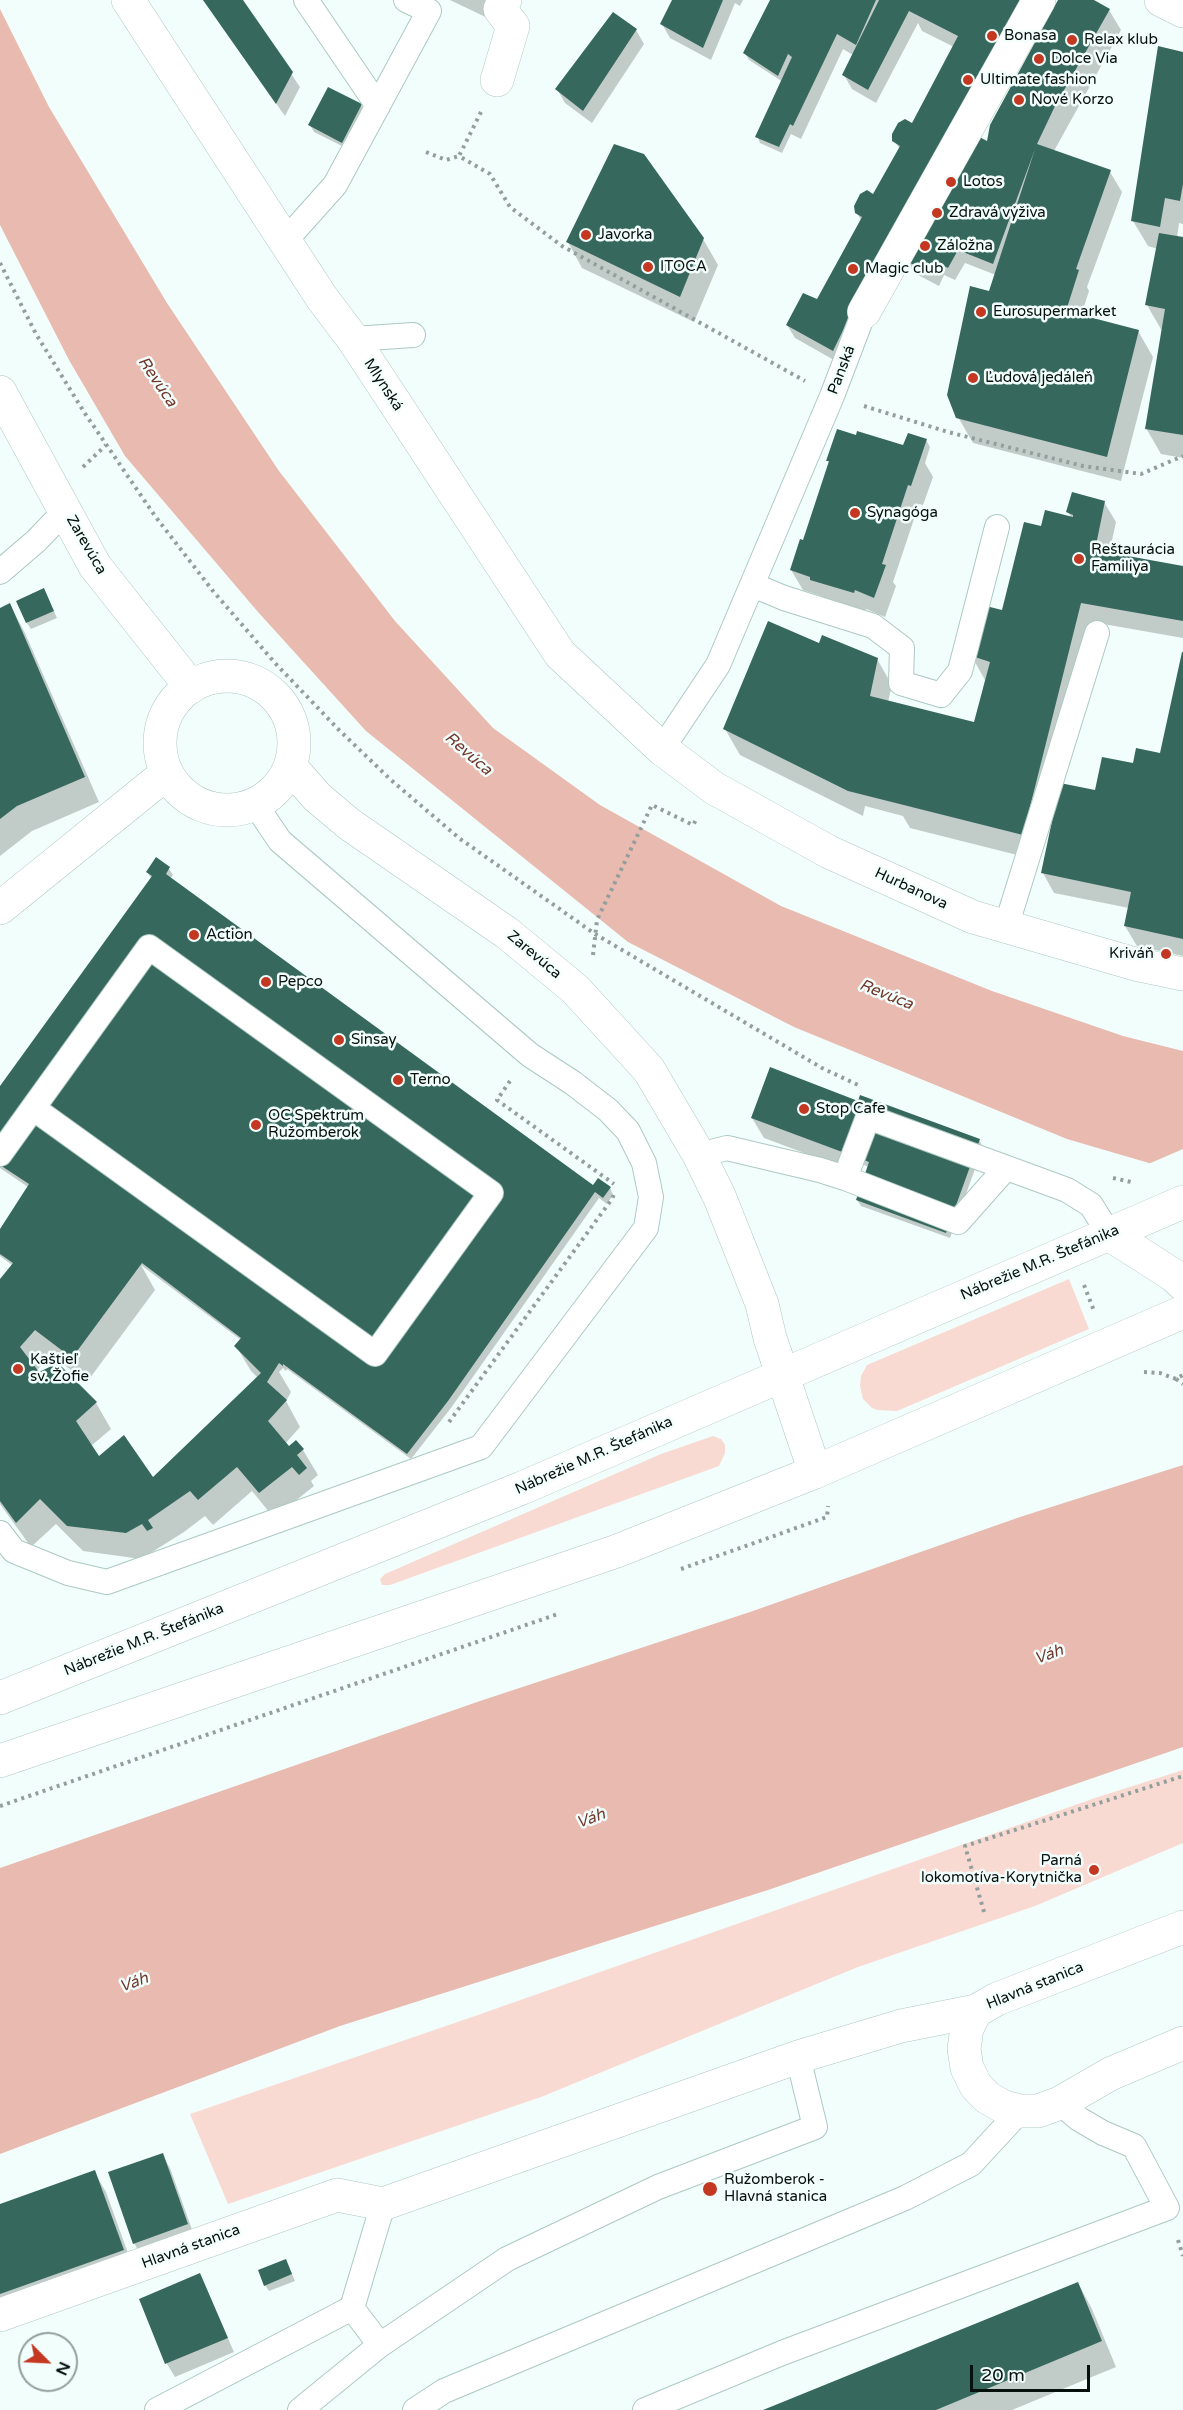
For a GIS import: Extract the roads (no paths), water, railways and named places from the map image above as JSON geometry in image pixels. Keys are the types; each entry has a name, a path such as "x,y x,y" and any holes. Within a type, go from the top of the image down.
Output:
{"street":[{"name":"Mlynská","path":"128,0 322,298 353,339 560,654 662,749"},
{"path":"491,92 513,26 500,9 505,0"},
{"name":"Panská","path":"864,312 1039,0"},
{"path":"1161,0 1183,11"},
{"name":"Zarevúca","path":"2,400 66,510 95,566 190,687"},
{"path":"216,676 251,680 269,690 287,711 294,739 290,766 282,782 270,795 255,804 239,809 221,810 204,806 182,793 167,773 161,757 162,725 168,710 190,687 216,676"},
{"name":"Hurbanova","path":"662,749 714,788 829,852 973,918 1135,964 1183,975"},
{"name":"Zarevúca","path":"290,766 317,797 349,824 507,933 575,989 649,1070 699,1155 720,1198 762,1304 770,1338 815,1472"},
{"path":"0,908 167,773"},
{"name":"Nábrežie M.R. Štefánika","path":"0,1698 522,1488 783,1373 1183,1202"},
{"path":"1109,1234 1173,1275 1183,1284"},
{"path":"0,1761 617,1551 815,1472 1183,1312"},
{"name":"Hlavná stanica","path":"1183,1927 997,1999 976,2011 967,2028 964,2049 967,2068 976,2086 988,2098 1004,2108 1038,2111 1060,2103 1110,2074 1183,2043"},
{"path":"383,2204 798,2058 900,2026 976,2011"},
{"name":"Hlavná stanica","path":"0,2315 337,2195 383,2204"}],"lane":[{"path":"306,0 378,106"},
{"path":"285,241 335,185 429,11 406,0"},
{"name":"Panská","path":"662,749 718,665 832,396 864,312"},
{"path":"353,339 413,335"},
{"path":"0,572 36,541 66,510"},
{"path":"753,585 784,598 873,626 902,648 901,683 941,695 960,671 997,527"},
{"path":"1006,927 1096,633"},
{"path":"0,1533 14,1551 68,1573 107,1582 481,1447 646,1228 651,1197 644,1163 628,1131 608,1110 573,1083 530,1055 280,841 255,804"},
{"path":"0,1154 33,1108 149,947 491,1193 375,1354 33,1108"},
{"path":"845,1178 868,1117 1067,1190 1091,1204 1109,1234"},
{"path":"699,1155 727,1148 820,1170 958,1222 1006,1168"},
{"path":"300,2410 380,2345 507,2259 658,2187 815,2127 798,2058"},
{"path":"645,2410 782,2353 1167,2208 1134,2146 1103,2133 1079,2119 1060,2103"},
{"path":"415,2410 444,2391 905,2198 971,2164 1020,2111"},
{"path":"157,2410 352,2308 383,2204"},
{"path":"352,2308 380,2345"}],"water":[{"name":"Revúca","path":"0,9 49,107 167,303 279,471 395,621 493,728 600,805 781,906 992,991 1123,1036 1183,1051 1183,1173 1067,1139 794,1027 628,942 366,731 258,612 125,456 69,360 0,225"},
{"name":"Váh","path":"1183,1465 1183,1747 768,1890 340,2026 0,2154 0,1868 480,1701 750,1612 1020,1517"}],"place":[{"name":"Bonasa","path":"992,36"},
{"name":"Relax klub","path":"1072,40"},
{"name":"Dolce Via","path":"1039,59"},
{"name":"Ultimate fashion","path":"968,80"},
{"name":"Nové Korzo","path":"1019,100"},
{"name":"Lotos","path":"951,182"},
{"name":"Zdravá výživa","path":"937,213"},
{"name":"Javorka","path":"586,235"},
{"name":"Záložna","path":"925,246"},
{"name":"ITOCA","path":"648,267"},
{"name":"Magic club","path":"853,269"},
{"name":"Eurosupermarket","path":"981,312"},
{"name":"Ľudová jedáleň","path":"973,378"},
{"name":"Synagóga","path":"855,513"},
{"name":"Reštaurácia Familiya","path":"1079,559"},
{"name":"Action","path":"194,935"},
{"name":"Kriváň","path":"1166,954"},
{"name":"Pepco","path":"266,982"},
{"name":"Sinsay","path":"339,1040"},
{"name":"Terno","path":"398,1080"},
{"name":"Stop Cafe","path":"804,1109"},
{"name":"OC Spektrum Ružomberok","path":"256,1125"},
{"name":"Kaštieľ sv. Žofie","path":"18,1369"},
{"name":"Parná lokomotíva-Korytnička","path":"1094,1870"},
{"name":"Ružomberok - Hlavná stanica","path":"710,2189"}]}
